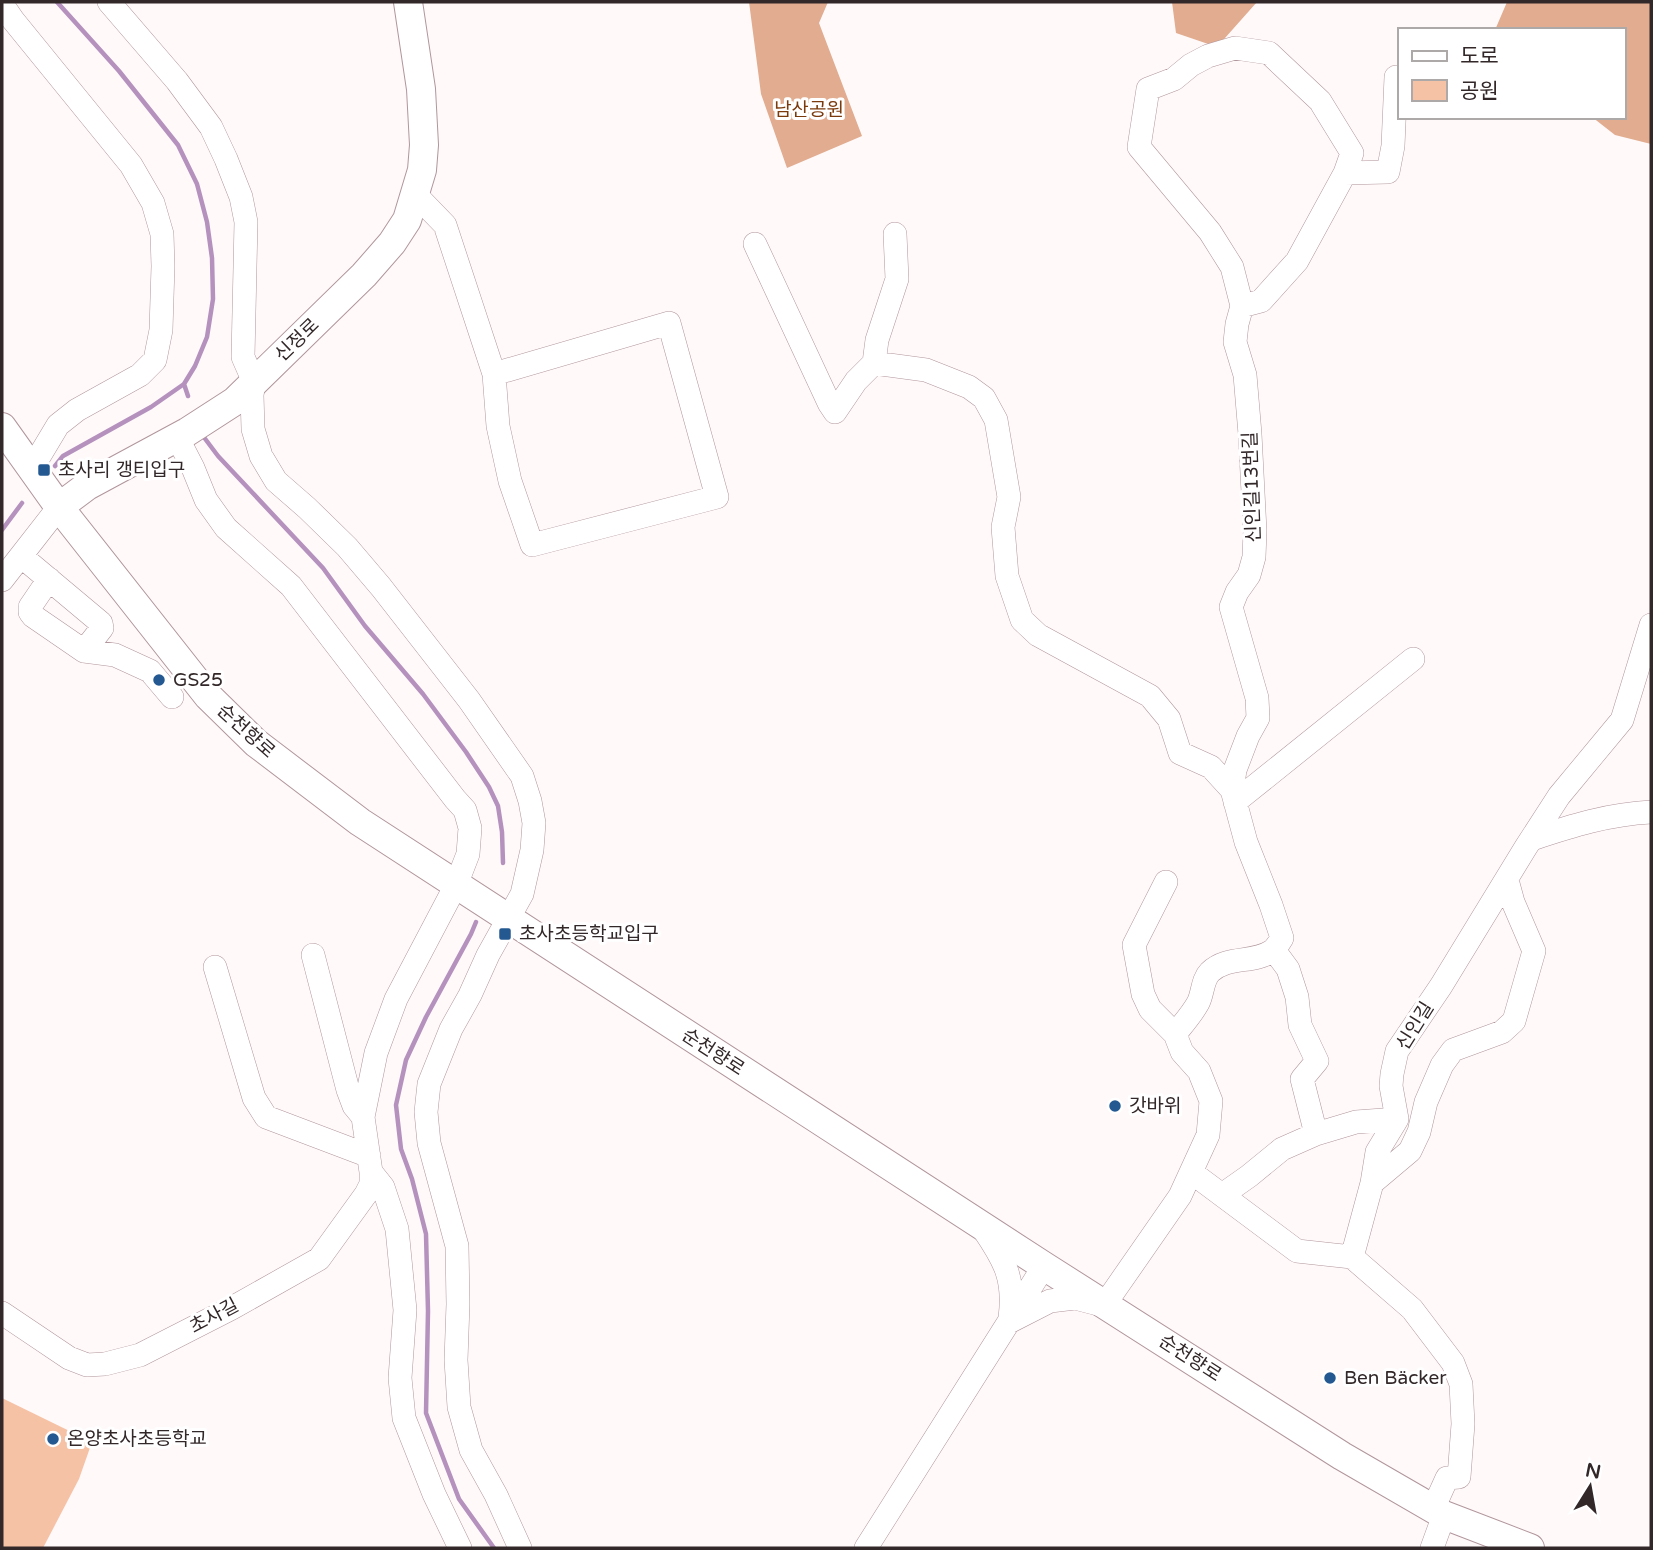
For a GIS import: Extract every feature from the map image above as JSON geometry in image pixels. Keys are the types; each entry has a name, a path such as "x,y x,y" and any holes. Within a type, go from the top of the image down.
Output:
{"main road":[{"name":"신정로","path":"59,507 87,486 177,437 235,401 364,275 392,243 407,220 416,195 424,145 421,89 408,2"},
{"name":"순천향로","path":"2,427 59,507 208,696 256,743 360,822 1342,1456 1438,1512 1530,1548"}],"street":[{"path":"109,2 177,81 211,127 241,197 246,222 243,357 254,382 251,396 253,429 261,456 276,481 347,547 469,700 522,776 530,801 534,823 532,850 523,894 488,955 451,1029 429,1084 426,1112 429,1143 457,1246 458,1407 471,1450 496,1495 520,1548"},
{"path":"2,4 131,164 153,203 162,234 161,330 155,360 140,375 77,410 58,425 31,470"},
{"path":"1236,48 1269,53 1320,101 1352,153 1345,173 1297,261 1261,301 1242,306 1232,267 1210,232 1139,147 1148,89 1174,79 1208,56 1236,48"},
{"path":"1345,173 1388,172 1393,146 1396,77"},
{"path":"416,195 445,225 494,374 498,426 510,481 532,545 718,497 669,323 494,374"},
{"path":"755,244 835,412 856,381 874,363 877,340 897,278 895,234"},
{"name":"신인길13번길","path":"1242,306 1235,342 1245,375 1251,433 1255,531 1254,557 1249,575 1237,592 1231,607 1257,698 1258,718 1235,770 1234,796 1246,842 1282,938 1274,950"},
{"path":"874,363 926,370 969,387 984,398 996,420 1009,498 1003,527 1007,576 1022,620 1038,635 1150,695 1169,719 1180,753 1211,767 1234,796 1413,659"},
{"path":"177,437 206,500 226,528 290,586 465,810 470,828 468,854 456,885 396,999 376,1053 363,1117 370,1164 383,1187 397,1229 405,1310 400,1378 404,1418 434,1494 460,1548"},
{"name":"신정로","path":"2,580 59,507"},
{"path":"21,556 103,626 84,651"},
{"path":"49,579 30,607 30,612 84,651 116,654 150,671 172,697"},
{"name":"신인길","path":"1397,1119 1391,1086 1398,1051 1559,796 1622,720 1651,625"},
{"path":"1532,839 1584,822 1627,813 1651,812"},
{"path":"1372,1183 1410,1151 1419,1132 1426,1102 1442,1065 1453,1050 1502,1032 1514,1021 1534,951 1507,880"},
{"path":"1009,1322 1050,1301 1075,1298 1108,1306 1180,1196 1208,1135 1211,1101 1199,1071 1182,1052 1175,1034 1150,1009 1143,994 1134,945 1166,882"},
{"path":"1175,1034 1200,1000 1209,973 1229,961 1260,957 1274,950 1288,969 1297,997 1300,1025 1317,1061 1302,1079 1316,1134"},
{"path":"313,955 348,1090 363,1117"},
{"path":"215,967 254,1098 267,1117 370,1164"},
{"path":"1222,1195 1282,1149 1316,1134 1356,1122 1397,1119"},
{"path":"1352,1257 1372,1183 1377,1152 1397,1119"},
{"name":"초사길","path":"2,1313 69,1358 87,1365 105,1364 140,1355 319,1259 366,1194 371,1184 370,1164"},
{"path":"1191,1172 1297,1251 1352,1257 1412,1309 1453,1363 1461,1384 1459,1477 1447,1478 1432,1548"},
{"path":"980,1224 1001,1256 1010,1280 1012,1300 1009,1322"},
{"path":"866,1548 1044,1266"},
{"path":"1438,1512 1443,1548"}],"green space":[{"name":"남산공원","path":"749,2 828,2 819,23 862,136 787,168 761,94"},
{"path":"1172,2 1257,2 1217,47 1176,33"},
{"path":"1507,2 1651,2 1651,144 1615,135 1595,119 1625,119 1625,28 1496,28"},
{"path":"2,1398 92,1442 79,1479 43,1548 2,1548"}],"waterway":[{"path":"55,466 63,456 151,407 184,384 207,337 213,299 212,258 207,222 197,184 178,145 119,71 57,2"},
{"path":"184,384 188,396"},
{"path":"203,436 218,456 323,568 365,626 423,694 466,752 498,806 503,863"},
{"path":"2,530 22,503"},
{"path":"476,922 406,1060 396,1105 401,1149 426,1234 426,1413 459,1499 494,1548"}],"place":[{"name":"초사리 갱티입구","path":"44,470"},
{"name":"GS25","path":"159,680"},
{"name":"초사초등학교입구","path":"505,934"},
{"name":"갓바위","path":"1115,1106"},
{"name":"Ben Bäcker","path":"1330,1378"},
{"name":"온양초사초등학교","path":"53,1439"}]}
